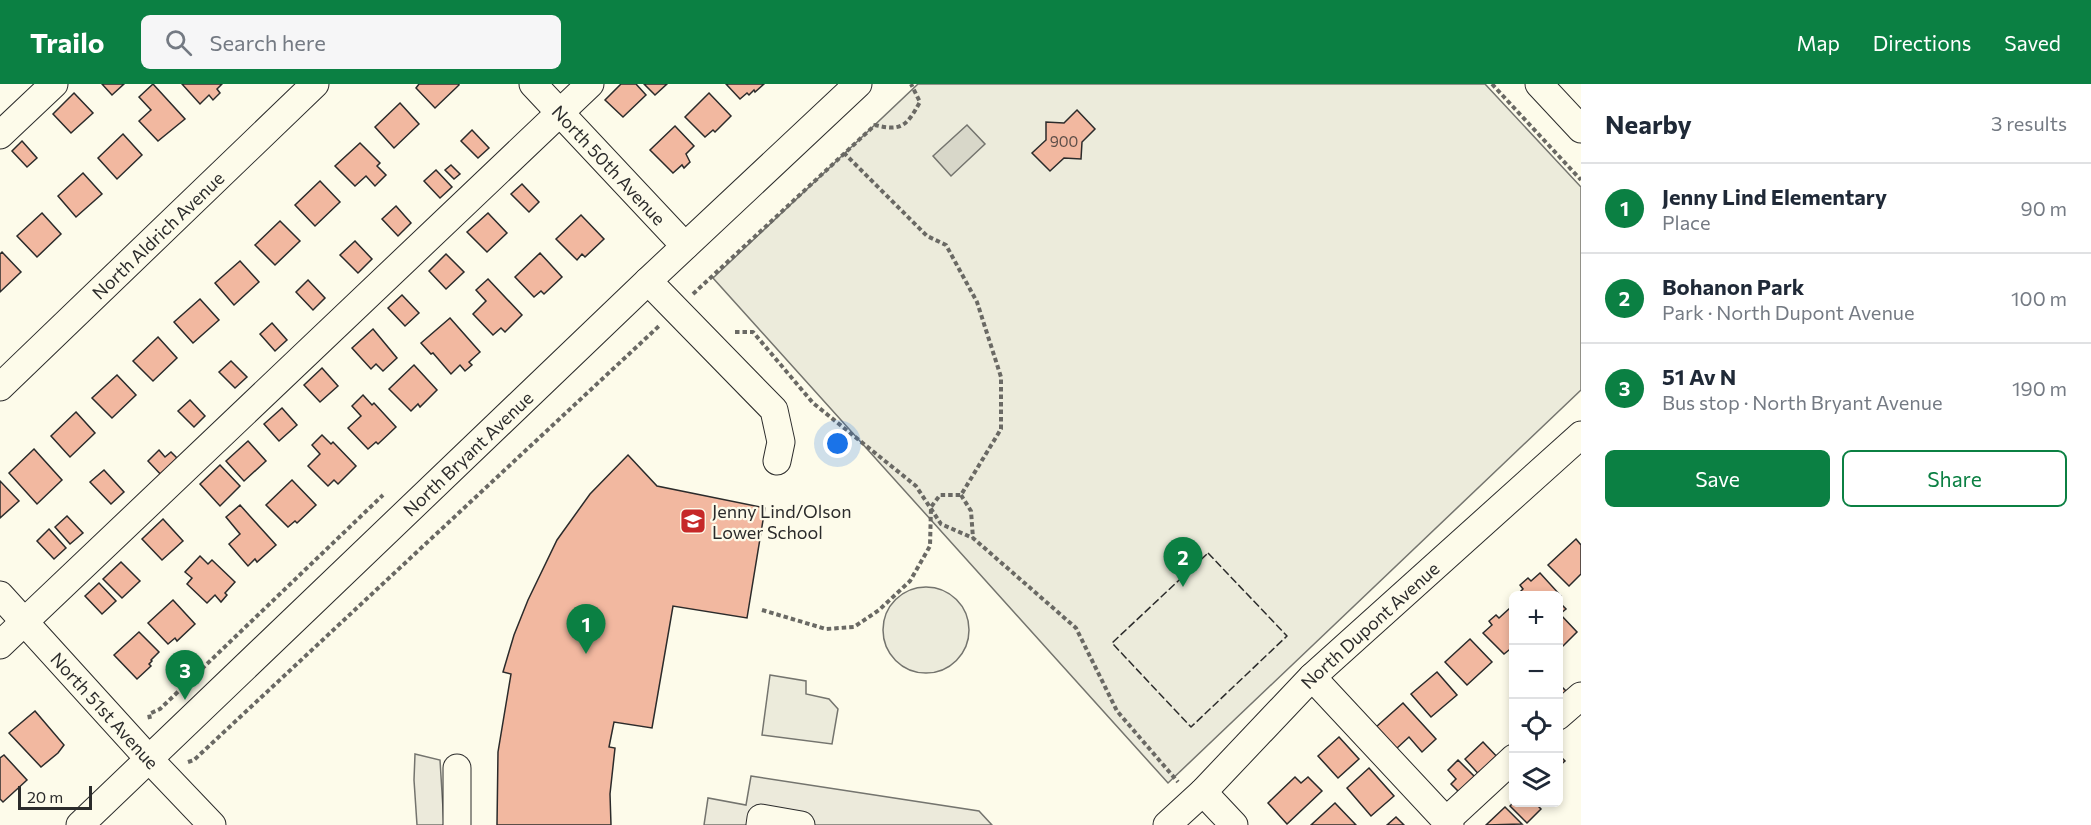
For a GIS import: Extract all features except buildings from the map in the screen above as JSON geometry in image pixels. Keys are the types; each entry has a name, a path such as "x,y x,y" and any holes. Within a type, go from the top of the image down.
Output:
{"street":[{"path":"0,135 54,84"},
{"name":"North Aldrich Avenue","path":"0,387 315,84"},
{"name":"North 50th Avenue","path":"533,84 685,246"},
{"path":"0,645 590,84"},
{"name":"North Bryant Avenue","path":"80,825 648,281 858,84"},
{"path":"1539,84 1581,129"},
{"path":"648,281 774,410 781,442 777,460"},
{"name":"North Dupont Avenue","path":"1167,825 1191,787 1581,435"},
{"name":"North 51st Avenue","path":"0,595 212,825"},
{"path":"1312,677 1448,823 1509,763"},
{"path":"1563,712 1581,696"},
{"path":"457,768 458,825"},
{"path":"1191,787 1234,825"},
{"path":"760,825 761,818 801,825"}],"path":[{"path":"188,762 194,760 875,125 891,129 909,121 920,102 912,84"},
{"path":"1492,84 1581,180"},
{"path":"844,153 927,236 946,245 977,302 1001,377 1001,429 961,495"},
{"path":"733,332 753,332 813,403 916,486 941,524 973,538 1076,628 1117,711 1191,787"},
{"path":"762,610 826,629 854,627 879,610 910,581 930,546 931,507 940,495 961,495"},
{"path":"961,495 971,511 973,538"}],"shaded area":[{"path":"918,84 1485,84 1581,187 1581,390 1168,783 713,278"},
{"path":"967,125 985,144 951,176 933,156"},
{"path":"926,587 942,591 956,600 965,614 969,630 965,646 956,660 942,669 926,673 910,669 896,660 887,646 883,630 887,614 896,600 910,591"},
{"path":"770,675 806,681 806,694 829,699 838,709 832,744 762,735"},
{"path":"415,754 440,760 444,825 417,825"},
{"path":"751,776 979,811 992,825 704,825 708,798 746,805"}],"fence":[{"path":"1208,553 1287,636 1191,727 1112,643 1208,553"}],"place":[{"name":"Jenny Lind/Olson Lower School","path":"693,521"},
{"name":"Bohanon Park","path":"1183,587"},
{"name":"Jenny Lind Elementary","path":"586,654"},
{"name":"51 Av N","path":"185,700"}]}
